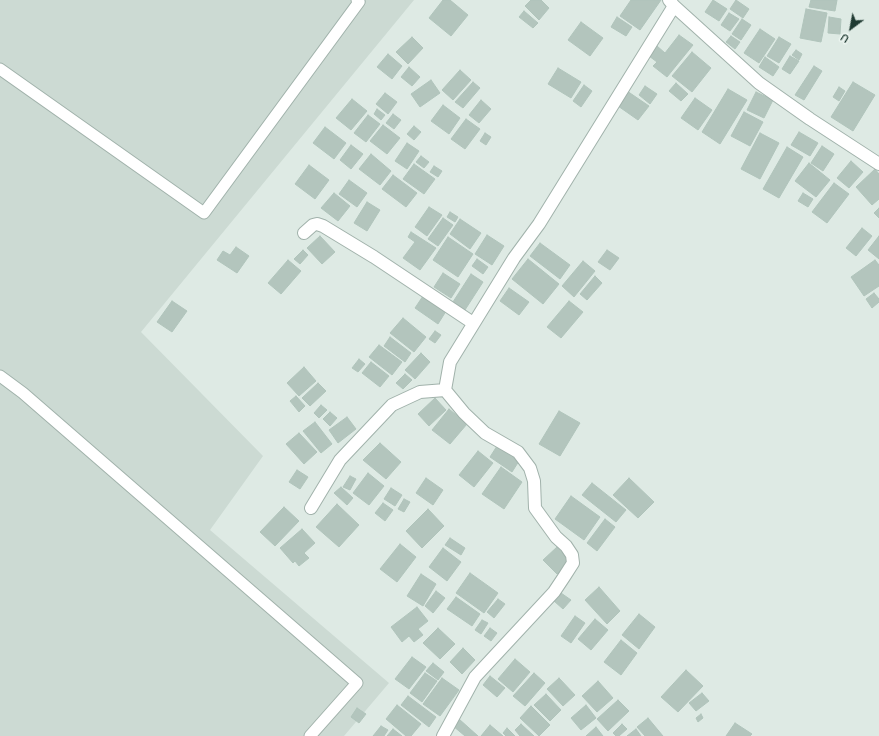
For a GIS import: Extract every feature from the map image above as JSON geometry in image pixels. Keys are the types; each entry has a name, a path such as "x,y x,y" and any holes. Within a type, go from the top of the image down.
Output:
{"street":[{"path":"443,736 475,677 554,592 573,563 572,555 566,546 556,537 534,508 534,481 530,468 518,452 485,433 464,413 445,390 450,362 514,258 539,224 671,3 759,83 810,119 879,164"},
{"path":"304,233 313,225 317,224 323,226 374,257 473,323"},
{"path":"311,508 340,460 392,405 420,392 445,390"}],"lane":[{"path":"0,69 204,214 359,2 357,0"},
{"path":"0,376 23,393 357,683 310,736"}],"shaded area":[{"path":"0,0 414,0 141,332 263,456 210,530 389,683 344,736 0,736"}],"building":[{"path":"443,0 450,0 468,15 451,36 429,18"},
{"path":"531,0 541,0 549,8 539,20 525,6"},
{"path":"631,0 661,0 640,30 620,16"},
{"path":"713,0 727,9 719,21 705,12"},
{"path":"736,0 749,9 743,18 730,9"},
{"path":"811,0 837,0 835,11 809,7"},
{"path":"806,9 827,13 821,42 800,38"},
{"path":"524,11 538,23 533,28 519,17"},
{"path":"729,13 739,19 730,31 721,25"},
{"path":"617,17 632,27 626,36 611,27"},
{"path":"829,17 841,19 840,34 828,33"},
{"path":"742,19 751,25 741,40 732,34"},
{"path":"581,22 603,38 590,56 568,40"},
{"path":"760,29 775,39 759,63 744,53"},
{"path":"679,35 693,45 667,77 653,66 657,62 649,56 657,46 665,53"},
{"path":"731,36 740,42 735,49 726,42"},
{"path":"412,37 423,48 408,64 396,52"},
{"path":"779,37 791,44 779,63 767,56"},
{"path":"796,50 802,54 799,60 792,55"},
{"path":"692,52 711,68 692,92 672,76"},
{"path":"388,54 402,66 392,79 377,67"},
{"path":"790,56 799,61 790,74 782,69"},
{"path":"765,57 779,67 773,76 759,67"},
{"path":"814,66 822,71 804,100 795,95"},
{"path":"409,67 420,77 412,86 401,77"},
{"path":"558,68 581,82 571,98 548,84"},
{"path":"460,70 471,80 453,100 442,90"},
{"path":"431,80 440,93 420,107 411,94"},
{"path":"473,82 480,88 463,108 455,102"},
{"path":"853,82 875,95 853,131 831,117"},
{"path":"676,83 688,94 681,101 669,91"},
{"path":"584,85 592,91 581,107 573,101"},
{"path":"645,86 657,94 650,104 639,95"},
{"path":"839,87 845,91 839,101 833,97"},
{"path":"728,89 747,100 720,144 702,132"},
{"path":"627,91 649,106 638,120 618,106"},
{"path":"756,92 773,100 764,118 747,110"},
{"path":"385,93 397,102 388,114 376,104"},
{"path":"695,98 712,110 698,130 681,118"},
{"path":"352,99 367,111 351,130 336,118"},
{"path":"481,100 491,109 479,123 469,115"},
{"path":"443,105 460,118 449,134 431,121"},
{"path":"377,109 385,115 381,120 374,114"},
{"path":"744,112 763,122 750,146 731,136"},
{"path":"393,114 401,120 394,129 386,123"},
{"path":"368,115 380,124 366,142 354,133"},
{"path":"466,119 480,129 465,149 451,139"},
{"path":"383,125 400,138 387,154 370,141"},
{"path":"414,126 421,132 414,140 407,134"},
{"path":"325,127 346,143 334,159 313,143"},
{"path":"799,132 818,143 810,156 791,145"},
{"path":"485,133 491,137 486,145 480,141"},
{"path":"760,133 779,143 760,179 741,169"},
{"path":"407,143 419,151 407,169 395,161"},
{"path":"351,145 363,154 351,169 340,160"},
{"path":"822,146 834,154 823,171 811,163"},
{"path":"787,147 803,157 779,198 763,189"},
{"path":"371,154 391,171 380,185 359,169"},
{"path":"421,156 429,162 424,168 416,162"},
{"path":"851,161 863,172 849,188 837,178"},
{"path":"809,163 830,180 816,197 795,181"},
{"path":"414,164 435,179 424,194 403,179"},
{"path":"309,165 329,180 315,199 295,184"},
{"path":"434,166 442,171 438,177 430,172"},
{"path":"875,169 879,174 879,199 872,205 856,187"},
{"path":"393,175 417,193 406,207 382,189"},
{"path":"349,180 367,193 357,207 339,194"},
{"path":"834,183 849,194 827,223 812,212"},
{"path":"334,193 350,206 338,221 321,208"},
{"path":"803,193 813,199 808,207 798,201"},
{"path":"367,202 380,210 367,231 354,223"},
{"path":"429,207 442,215 427,236 415,227"},
{"path":"879,208 879,218 874,213"},
{"path":"450,212 458,217 455,222 447,217"},
{"path":"443,218 453,225 438,246 428,239"},
{"path":"460,219 481,233 470,249 450,234"},
{"path":"862,228 872,236 856,256 846,248"},
{"path":"411,232 436,248 420,270 403,258 415,242 408,237"},
{"path":"487,235 504,246 492,265 475,254"},
{"path":"320,236 335,252 322,264 307,248"},
{"path":"879,236 879,259 868,250"},
{"path":"448,237 473,254 458,277 433,260"},
{"path":"540,243 570,265 560,279 530,256"},
{"path":"236,247 249,256 237,273 217,260 223,251 230,255"},
{"path":"303,250 308,255 300,264 294,259"},
{"path":"607,250 619,258 610,270 598,262"},
{"path":"477,259 488,267 483,274 472,266"},
{"path":"528,259 559,284 543,304 512,279"},
{"path":"288,260 301,271 281,294 268,283"},
{"path":"875,260 879,265 879,286 864,296 851,277"},
{"path":"583,261 595,271 574,297 562,286"},
{"path":"443,273 460,284 451,298 434,287"},
{"path":"471,274 483,282 463,313 451,305"},
{"path":"595,276 602,283 587,300 580,294"},
{"path":"509,288 529,302 519,315 500,301"},
{"path":"425,293 448,308 438,324 415,308"},
{"path":"874,293 879,299 879,302 872,308 866,299"},
{"path":"172,301 187,311 172,332 157,322"},
{"path":"569,301 583,312 561,338 547,327"},
{"path":"403,318 426,337 414,352 390,333"},
{"path":"435,331 441,335 435,343 429,339"},
{"path":"390,337 411,353 405,362 384,346"},
{"path":"379,345 402,362 392,375 369,357"},
{"path":"421,353 430,362 415,379 405,370"},
{"path":"359,359 365,364 358,372 352,368"},
{"path":"371,362 389,376 380,387 362,373"},
{"path":"304,367 316,381 299,396 287,383"},
{"path":"405,374 412,380 403,389 396,383"},
{"path":"318,383 326,391 310,406 302,398"},
{"path":"296,396 305,406 299,412 290,401"},
{"path":"435,398 446,410 429,426 418,414"},
{"path":"321,405 327,410 319,418 314,413"},
{"path":"449,409 467,424 450,444 432,430"},
{"path":"559,411 580,423 560,456 539,444"},
{"path":"330,412 337,418 330,426 323,419"},
{"path":"347,417 356,429 338,443 329,430"},
{"path":"315,422 332,444 321,453 303,431"},
{"path":"299,433 317,452 304,464 286,444"},
{"path":"380,443 401,462 386,479 363,460"},
{"path":"497,446 519,461 512,472 490,457"},
{"path":"478,451 493,463 474,487 459,475"},
{"path":"501,467 522,482 504,509 482,494"},
{"path":"297,470 308,477 300,489 289,482"},
{"path":"368,473 384,486 369,505 353,493"},
{"path":"350,476 356,479 350,490 343,487"},
{"path":"426,478 443,490 433,505 416,493"},
{"path":"629,478 654,502 638,518 613,495"},
{"path":"592,483 626,510 616,522 582,495"},
{"path":"341,487 353,498 347,505 334,493"},
{"path":"391,488 402,495 395,506 384,499"},
{"path":"571,496 600,517 584,540 555,519"},
{"path":"404,499 410,502 404,512 398,509"},
{"path":"383,503 393,510 385,521 375,513"},
{"path":"337,504 359,525 339,547 316,527"},
{"path":"284,507 299,521 275,546 260,532"},
{"path":"428,509 444,526 422,548 406,531"},
{"path":"605,519 615,527 597,551 587,543"},
{"path":"302,529 315,543 304,553 309,558 299,566 295,561 293,563 280,548"},
{"path":"450,538 465,548 461,555 445,545"},
{"path":"400,544 416,557 397,582 380,569"},
{"path":"557,547 570,561 557,574 543,560"},
{"path":"443,548 461,562 447,581 429,567"},
{"path":"470,573 498,593 484,613 456,593"},
{"path":"421,574 436,584 423,606 407,596"},
{"path":"599,587 620,611 607,624 585,600"},
{"path":"436,591 445,598 433,613 425,606"},
{"path":"561,593 571,600 563,609 554,601"},
{"path":"456,597 480,614 472,626 447,609"},
{"path":"498,599 505,604 494,618 487,612"},
{"path":"417,607 428,621 418,629 423,635 414,642 409,636 402,642 391,627"},
{"path":"639,614 655,627 639,649 622,635"},
{"path":"575,616 585,623 571,643 561,636"},
{"path":"595,619 608,630 591,650 578,639"},
{"path":"482,620 488,623 481,634 475,630"},
{"path":"438,628 455,644 440,659 423,643"},
{"path":"490,628 497,633 491,641 484,636"},
{"path":"621,640 637,653 621,675 604,662"},
{"path":"463,648 475,660 462,674 450,662"},
{"path":"412,657 426,667 409,689 395,679"},
{"path":"515,659 530,672 513,692 498,679"},
{"path":"433,663 444,672 438,680 426,671"},
{"path":"686,670 703,686 678,712 661,697"},
{"path":"425,673 437,681 422,702 410,693"},
{"path":"534,673 545,683 525,706 513,696"},
{"path":"490,676 505,688 497,697 483,685"},
{"path":"442,678 459,690 440,716 423,704"},
{"path":"559,678 575,695 563,706 547,689"},
{"path":"598,681 613,698 597,712 582,696"},
{"path":"702,693 709,701 696,711 689,703"},
{"path":"546,694 561,710 550,721 534,705"},
{"path":"408,696 436,717 429,727 401,705"},
{"path":"618,700 629,711 608,731 597,719"},
{"path":"397,705 421,724 411,736 406,736 386,719"},
{"path":"586,705 596,718 581,730 571,718"},
{"path":"531,706 550,725 539,736 520,718"},
{"path":"357,708 366,714 359,723 351,717"},
{"path":"701,714 703,718 698,722 696,718"},
{"path":"648,718 663,736 645,736 637,727"},
{"path":"459,719 478,736 465,736 453,726"},
{"path":"735,723 752,734 750,736 726,736"},
{"path":"521,724 534,736 520,736 515,730"},
{"path":"622,724 627,729 619,736 616,736 613,733"},
{"path":"490,725 503,736 481,736"},
{"path":"381,726 388,730 384,736 373,736"},
{"path":"596,727 603,736 586,736"},
{"path":"507,728 515,736 506,736 503,733"},
{"path":"393,729 402,736 387,736"},
{"path":"636,729 641,736 627,736"}]}
